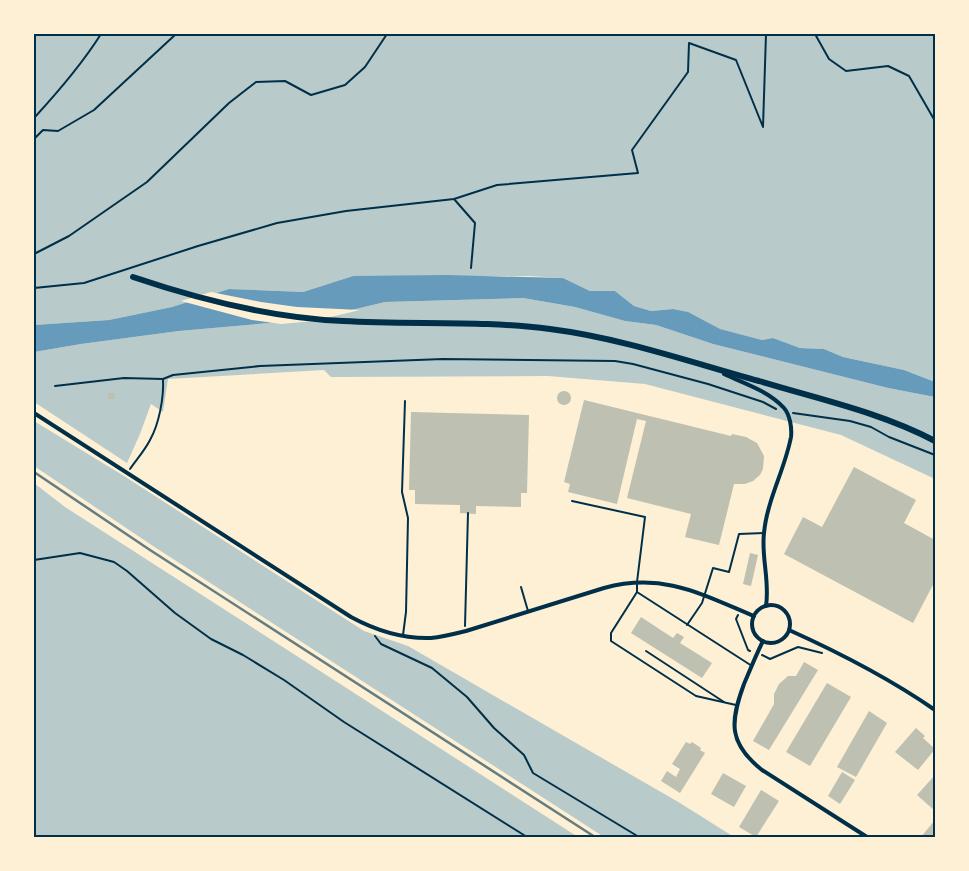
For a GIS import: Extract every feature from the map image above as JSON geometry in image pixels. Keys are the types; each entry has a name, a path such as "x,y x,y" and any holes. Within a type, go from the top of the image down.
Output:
{"main road":[{"path":"133,277 222,304 287,316 389,323 505,325 595,336 851,408 894,423 935,441"}],"street":[{"path":"709,367 767,395 783,407 790,422 791,435 773,494 764,533 768,586 766,606"},
{"path":"34,413 351,616 376,628 403,635 430,638 466,631 604,588 623,583 637,582 668,584 705,595 754,616"},
{"path":"774,605 782,608 790,622 789,630 784,637 770,643 763,641 757,636 753,630 752,623 754,616 761,608 766,606 774,605"},
{"path":"789,630 874,671 904,688 935,710"},
{"path":"763,641 736,705 735,733 740,749 750,761 762,770 867,837"}],"lane":[{"path":"403,635 406,612 408,518 402,492 405,401"},
{"path":"572,501 645,517 637,592 611,633 611,640 696,696 736,705"},
{"path":"687,625 699,608 705,595 712,568 729,572 740,534 764,533"},
{"path":"521,587 528,612"},
{"path":"637,592 752,666"},
{"path":"646,650 726,703"}],"path":[{"path":"34,118 93,47 101,34"},
{"path":"34,139 43,130 58,131 94,110 176,34"},
{"path":"34,254 68,236 147,182 229,103 256,82 285,81 311,95 344,85 365,67 387,34"},
{"path":"34,288 84,283 277,223 346,211 454,198 497,185 638,173 632,150 688,72 688,43 736,60 763,127 766,34"},
{"path":"815,34 829,59 846,71 888,66 909,76 935,121"},
{"path":"454,198 474,223 471,268"},
{"path":"55,386 124,378 163,380 173,375 260,366 443,359 615,361 708,384 763,402 787,413 803,413 850,421 871,427 889,437 935,454"},
{"path":"128,473 151,439 161,408 164,393 163,380"},
{"path":"466,631 468,513"},
{"path":"34,560 80,553 114,562 211,639 244,655 284,680 344,722 527,837"},
{"path":"740,610 736,618 748,650 770,659 798,647 822,654 826,647"},
{"path":"376,628 374,637 381,644 432,668 467,697 494,728 524,754 533,773 639,837"}],"shaded area":[{"path":"34,34 935,34 935,382 904,370 843,357 824,349 800,348 773,338 762,340 719,329 687,312 673,309 651,311 634,306 615,291 590,291 563,278 528,276 353,276 303,292 229,289 172,307 109,320 34,325"},
{"path":"523,298 575,307 625,321 656,325 713,344 888,388 935,397 935,479 841,435 645,384 548,376 331,377 324,370 168,379 163,412 151,404 127,463 34,402 34,352 179,331 314,319 385,302"},
{"path":"34,421 124,476 364,631 408,646 680,803 734,837 604,837 153,546 34,466"},
{"path":"34,483 65,507 578,837 34,837"}],"water":[{"path":"447,275 563,278 590,291 615,291 634,306 651,311 673,309 688,312 720,329 762,340 773,338 800,348 824,349 843,357 904,370 935,382 935,397 888,388 713,344 656,325 625,321 575,307 523,298 385,302 314,319 179,331 34,352 34,325 109,320 172,307 229,289 303,292 353,276"}],"pier":[{"path":"211,292 297,307 360,310 314,321 281,324 252,320 181,301"}],"building":[{"path":"564,391 569,393 571,398 569,403 564,405 559,403 557,398 559,393"},
{"path":"108,393 114,393 115,399 108,399"},
{"path":"584,400 731,436 732,434 746,437 757,443 764,456 763,469 760,475 753,481 745,484 734,484 719,545 685,537 691,514 627,498 646,421 637,419 617,504 568,492 570,484 564,482"},
{"path":"411,412 529,415 527,493 521,493 521,507 476,506 476,514 460,513 460,505 415,504 415,490 409,490"},
{"path":"854,467 916,500 904,523 935,540 935,581 913,623 784,554 803,517 822,527"},
{"path":"750,553 758,555 751,586 743,584"},
{"path":"641,617 673,638 677,633 684,637 680,643 712,663 702,678 631,633"},
{"path":"804,662 818,670 769,750 753,741 774,704 774,694 779,684 788,676 796,676"},
{"path":"827,683 851,697 810,766 786,752"},
{"path":"869,711 887,723 856,777 837,767"},
{"path":"916,728 925,736 923,738 935,749 918,770 895,752"},
{"path":"686,742 690,744 692,742 705,753 680,793 661,781 667,771 676,777 680,769 672,764"},
{"path":"842,772 855,780 840,804 828,796"},
{"path":"723,773 746,786 734,807 711,794"},
{"path":"935,775 935,811 917,795"},
{"path":"761,790 779,801 756,837 739,827"},
{"path":"935,820 935,837 921,837"}],"railway":[{"path":"34,472 150,550 595,837"}]}
